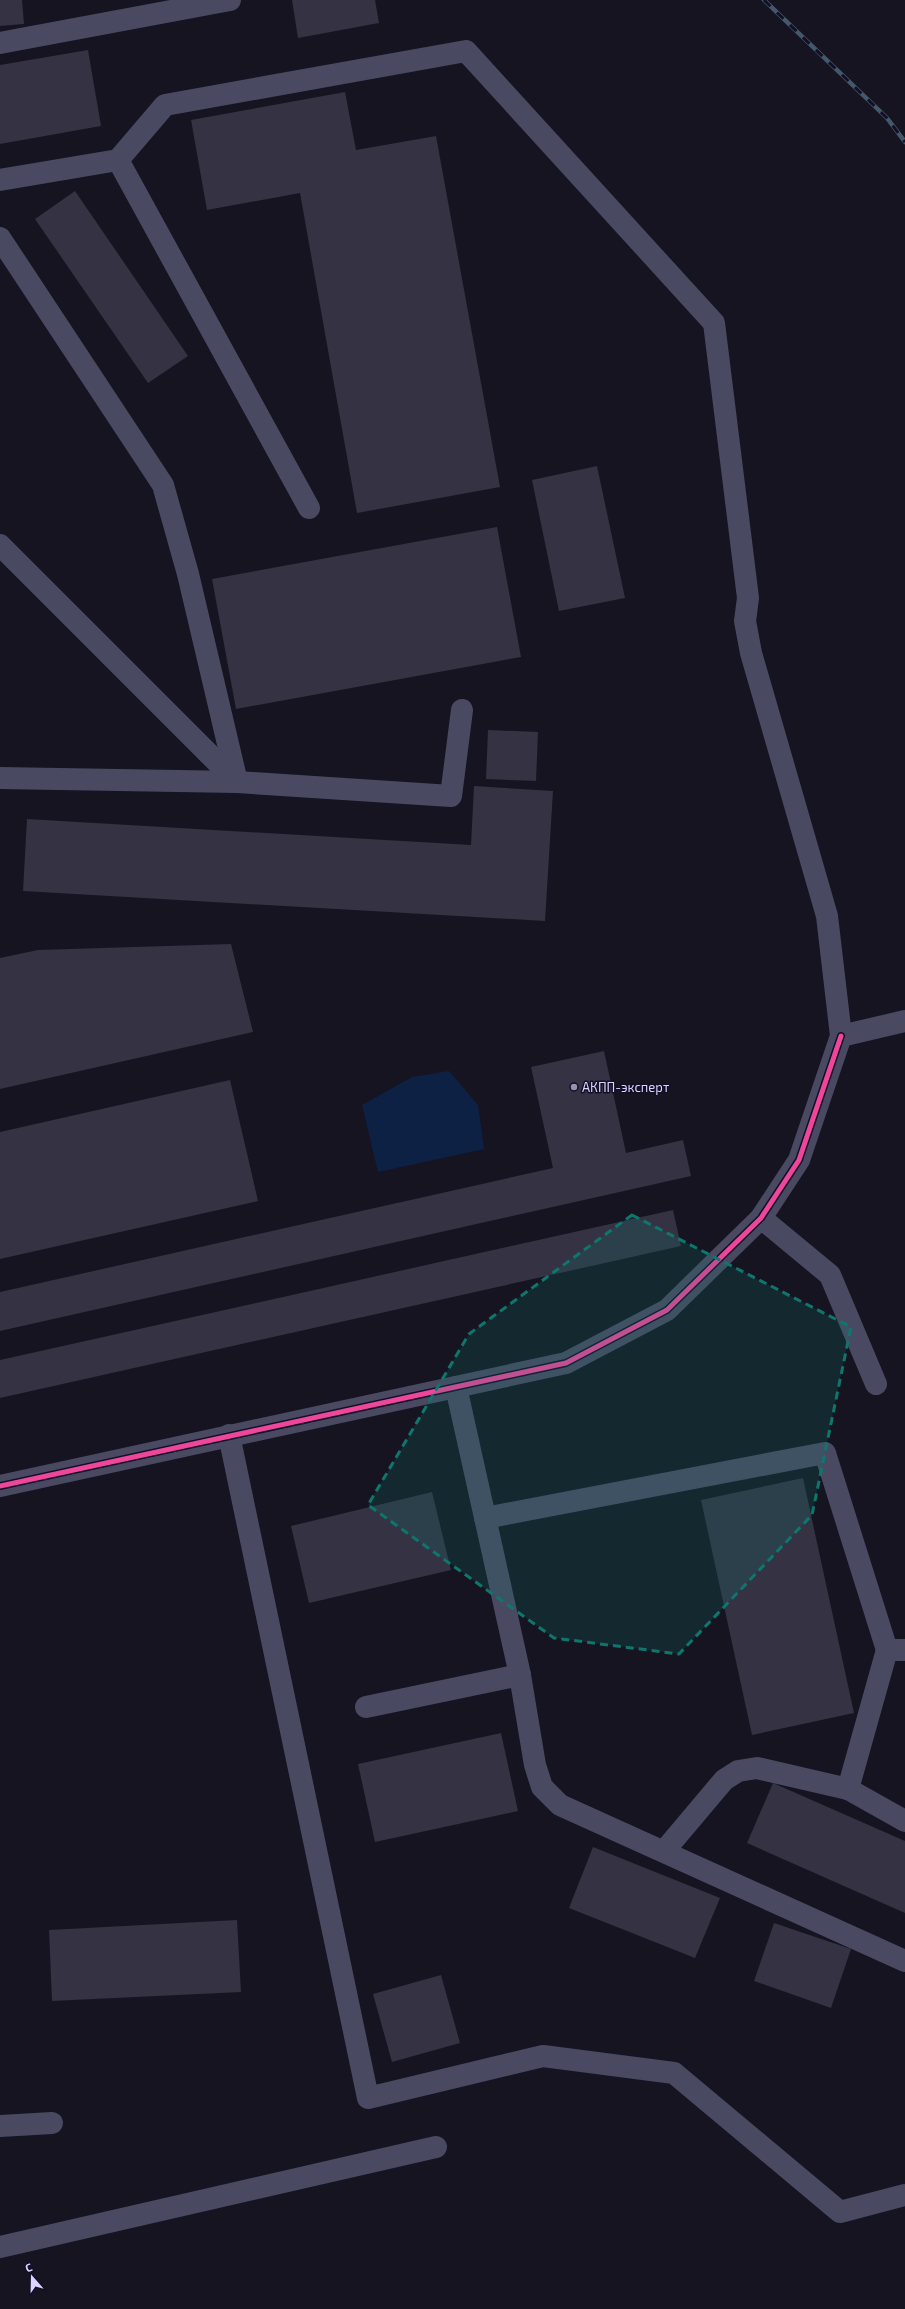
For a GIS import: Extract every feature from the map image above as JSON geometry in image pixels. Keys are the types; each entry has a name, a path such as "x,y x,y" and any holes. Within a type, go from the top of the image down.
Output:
{"street":[{"path":"0,43 230,0"},
{"path":"0,180 118,160 165,105 466,51 714,324 748,598 746,622 751,652 827,916 842,1036 798,1160 761,1218 667,1310 566,1363 229,1435 0,1486"},
{"path":"118,160 309,508"},
{"path":"0,238 163,485 188,574 237,782"},
{"path":"0,545 237,782"},
{"path":"0,778 237,782 451,796 462,710"},
{"path":"842,1036 905,1021"},
{"path":"761,1218 830,1275 876,1384"},
{"path":"456,1387 520,1675 535,1765 542,1787 560,1805 665,1850 905,1961"},
{"path":"229,1435 368,2098 543,2056 674,2073 840,2212 905,2195"},
{"path":"485,1518 825,1453 896,1650 848,1789"},
{"path":"366,1707 520,1675"},
{"path":"665,1850 724,1780 738,1771 757,1768 848,1789 905,1821"},
{"path":"0,2126 52,2123"},
{"path":"0,2247 436,2147"}],"highlighted area":[{"path":"632,1215 851,1327 812,1515 679,1654 554,1638 368,1505 469,1334"}],"water":[{"path":"449,1071 478,1105 484,1149 378,1172 362,1105 412,1077"}],"building":[{"path":"0,0 22,0 24,24 0,26"},
{"path":"292,0 375,0 379,23 298,38"},
{"path":"88,50 101,126 0,144 0,65"},
{"path":"345,92 356,150 436,136 500,487 357,513 300,193 207,210 191,120"},
{"path":"75,191 188,356 148,383 35,219"},
{"path":"597,466 625,598 559,611 532,480"},
{"path":"497,527 521,657 236,709 212,579"},
{"path":"488,730 538,732 536,781 486,779"},
{"path":"474,786 553,791 545,921 23,891 27,819 471,845"},
{"path":"231,944 253,1032 0,1089 0,958 38,950"},
{"path":"604,1051 626,1153 683,1140 691,1176 0,1331 0,1292 553,1168 531,1067"},
{"path":"230,1080 258,1201 0,1259 0,1132"},
{"path":"673,1210 681,1246 0,1398 0,1360"},
{"path":"803,1478 854,1713 752,1735 701,1500"},
{"path":"432,1492 451,1570 309,1603 291,1526"},
{"path":"501,1733 518,1811 375,1842 358,1764"},
{"path":"773,1783 905,1841 905,1913 747,1843"},
{"path":"593,1847 720,1898 695,1958 569,1908"},
{"path":"237,1920 241,1992 52,2001 49,1930"},
{"path":"774,1923 851,1949 831,2008 754,1981"},
{"path":"441,1975 460,2043 392,2062 373,1994"}],"railway":[{"path":"764,0 887,118 905,142"}],"cycle path":[{"path":"0,1486 566,1363 667,1310 761,1218 799,1160 841,1036"}],"place":[{"name":"АКПП-эксперт","path":"574,1087"}]}
